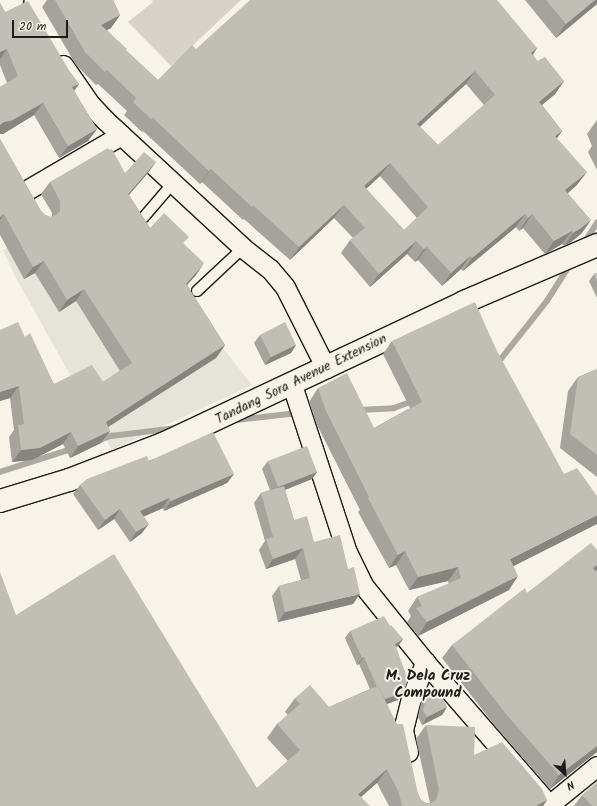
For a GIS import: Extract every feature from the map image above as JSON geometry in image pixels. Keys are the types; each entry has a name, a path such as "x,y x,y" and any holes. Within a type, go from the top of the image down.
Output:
{"main road":[{"name":"Tandang Sora Avenue Extension","path":"0,501 69,480 165,443 292,385 472,298 597,245"}],"street":[{"path":"0,7 22,2"},
{"path":"53,49 71,79 90,104 121,136 174,182 243,248 270,269 285,287 326,368"},
{"path":"27,191 121,136"},
{"path":"292,385 354,569 374,600 425,662 549,806 597,766"},
{"path":"411,768 403,730 411,699 425,662"}],"lane":[{"path":"144,218 174,182"},
{"path":"197,292 243,248"}],"shaded area":[{"path":"152,0 241,0 171,66 128,22 153,2"},
{"path":"115,192 211,333 252,385 112,450 15,276 3,250"}],"building":[{"path":"55,0 113,0 120,15 101,25 158,80 192,45 196,49 250,0 497,0 537,48 531,53 537,61 545,57 564,81 539,102 562,131 555,136 587,172 565,190 591,220 573,233 572,231 554,241 532,214 528,218 525,214 472,258 470,256 451,273 427,247 424,249 416,241 379,274 350,240 365,228 344,205 299,247 253,205 252,207 211,169 209,171 153,118 151,119 133,102 136,98 107,70 105,72 85,52","holes":["475,71 495,95 438,145 417,124","390,163 428,207 404,230 364,186"]},
{"path":"546,0 595,0 566,24"},
{"path":"28,1 70,72 79,84 72,87 97,129 68,146 43,103 11,121 4,122 0,125 0,87 18,76 7,49 0,52 0,3 5,12"},
{"path":"0,139 41,211 45,215 51,217 60,211 60,201 50,182 108,148 109,150 112,149 125,173 144,152 156,162 128,194 150,228 164,213 189,237 183,243 204,263 186,284 225,345 106,422 110,431 78,446 71,432 40,448 21,450 18,425 24,424 19,386 0,392 0,330 18,322 25,337 30,333 54,384 92,365 103,382 132,363 84,289 67,300 44,261 33,267 4,214 0,217"},
{"path":"597,273 597,282 594,274"},
{"path":"475,302 496,349 564,474 577,468 597,496 597,515 510,559 518,576 427,622 416,608 422,606 417,597 461,578 458,567 418,577 405,551 398,555 368,498 369,497 326,411 318,388 347,373 374,428 422,402 392,341"},
{"path":"285,322 296,345 271,357 260,335"},
{"path":"597,369 597,455 570,434 578,377"},
{"path":"213,432 234,474 171,501 169,498 140,511 149,524 136,532 120,509 105,520 80,485 87,479 147,456 149,461"},
{"path":"307,446 317,472 278,487 268,461"},
{"path":"284,486 294,520 307,516 314,542 340,535 348,569 354,567 360,594 285,612 279,586 310,578 303,548 273,559 266,539 273,537 261,493"},
{"path":"591,543 597,550 597,565 593,568 597,573 597,746 559,775 506,714 452,645 525,588 527,593"},
{"path":"114,554 257,788 300,750 277,724 300,704 295,698 310,685 329,707 378,686 397,724 403,724 418,794 421,800 426,803 431,803 436,800 439,790 426,725 475,727 474,755 502,742 542,789 547,800 536,806 402,806 399,793 387,769 358,794 370,806 0,806 0,572 16,615"},
{"path":"384,616 390,626 391,625 403,639 395,644 408,680 403,693 385,699 378,686 377,687 364,657 362,658 350,631"},
{"path":"438,689 447,707 427,717 423,710 427,695"},
{"path":"597,782 597,806 592,806 582,795"}],"waterway":[{"path":"584,243 597,223"},
{"path":"497,364 547,301 571,263"},
{"path":"359,410 394,408 413,401"},
{"path":"236,420 298,413"},
{"path":"97,441 111,436 177,428"},
{"path":"0,472 72,449"}],"district":[{"name":"M. Dela Cruz Compound","path":"428,684"}]}
